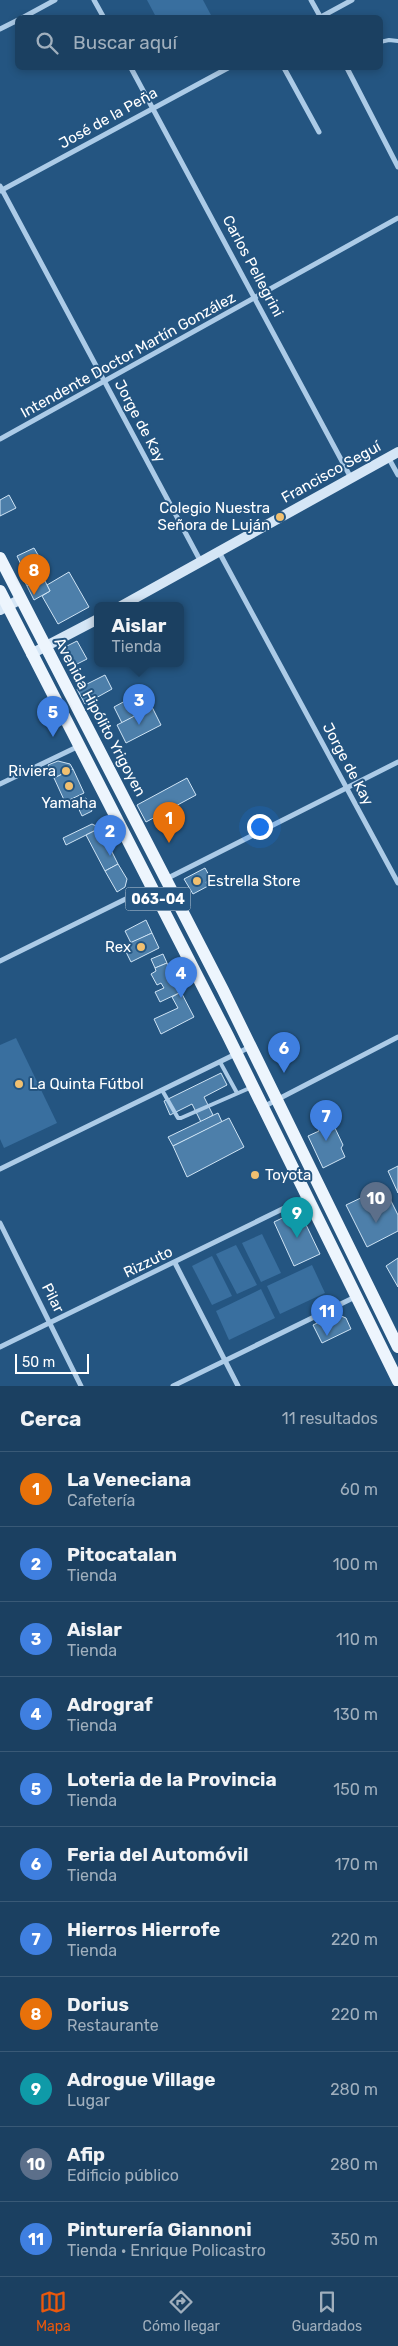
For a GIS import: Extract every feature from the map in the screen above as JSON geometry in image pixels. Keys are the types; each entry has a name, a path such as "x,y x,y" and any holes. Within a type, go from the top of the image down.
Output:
{"main road":[{"name":"Avenida Hipólito Yrigoyen","path":"0,558 166,879 398,1347"},
{"name":"Avenida Hipólito Yrigoyen","path":"0,591 4,608 80,746 152,886 398,1381"}],"street":[{"path":"28,15 55,0"},
{"path":"94,0 102,15"},
{"path":"312,0 319,15"},
{"path":"324,15 352,0"},
{"path":"0,29 15,22"},
{"name":"Carlos Pellegrini","path":"132,70 351,478"},
{"name":"José de la Peña","path":"1,189 224,70"},
{"path":"285,70 319,132"},
{"path":"348,70 398,167"},
{"name":"Jorge de Kay","path":"1,189 201,562"},
{"name":"Intendente Doctor Martín González","path":"0,439 106,382 398,218"},
{"name":"Francisco Seguí","path":"128,602 398,452"},
{"path":"388,457 398,475"},
{"name":"Jorge de Kay","path":"219,552 398,883"},
{"path":"4,608 21,599"},
{"path":"31,654 46,648 94,621"},
{"path":"0,784 80,746"},
{"path":"166,879 398,762"},
{"path":"0,961 152,886"},
{"path":"262,1108 398,1037"},
{"path":"0,1169 250,1047"},
{"name":"Rizzuto","path":"0,1348 307,1197"},
{"name":"Pilar","path":"0,1223 51,1322 81,1386"},
{"path":"175,1263 238,1386"},
{"path":"173,1386 355,1297"}],"lane":[{"path":"383,41 398,41"},
{"path":"220,1062 236,1093"},
{"path":"162,1090 178,1118 180,1118 252,1087"}],"shaded area":[{"path":"147,0 203,0 211,15 155,15"},
{"name":"La Quinta Fútbol","path":"16,1038 57,1123 4,1148 0,1139 0,1045"},
{"path":"262,1234 281,1273 261,1282 242,1243"},
{"path":"236,1245 257,1285 237,1294 216,1254"},
{"path":"212,1256 232,1296 212,1305 192,1266"},
{"path":"312,1265 325,1293 280,1314 267,1286"},
{"path":"261,1289 275,1318 229,1340 216,1311"}],"building":[{"path":"9,495 16,508 0,516 0,500"},
{"path":"34,548 41,560 23,569 17,556"},
{"path":"35,563 43,577 27,586 19,571"},
{"path":"69,572 89,607 58,624 42,596 50,591 47,585"},
{"path":"43,577 50,591 34,600 27,586"},
{"path":"77,641 87,659 71,667 61,649"},
{"path":"105,675 112,689 85,704 77,689"},
{"path":"138,694 146,710 122,723 114,707"},
{"path":"152,707 161,725 126,743 117,725"},
{"path":"58,761 70,764 73,769 54,778 48,765"},
{"name":"Yamaha","path":"73,769 84,793 65,802 54,778"},
{"path":"187,778 196,795 146,822 137,805"},
{"path":"86,798 92,811 82,816 76,803"},
{"path":"92,824 100,828 66,845 63,838"},
{"path":"100,828 118,864 105,871 86,835"},
{"path":"118,864 127,879 125,887 117,892 105,871"},
{"name":"Estrella Store","path":"205,868 211,879 206,882 208,886 193,894 184,879"},
{"path":"146,920 152,933 131,943 125,931"},
{"name":"Rex","path":"152,933 159,948 131,962 123,946"},
{"path":"163,954 167,963 155,968 151,959"},
{"path":"167,963 181,992 160,1002 155,992 164,988 161,983 157,985 151,974 156,971 155,968"},
{"path":"181,992 194,1017 161,1034 154,1019 178,1008 172,997"},
{"path":"221,1073 227,1085 204,1097 213,1115 201,1122 192,1104 170,1115 164,1101"},
{"path":"325,1107 343,1145 341,1148 345,1157 323,1168 308,1136 319,1131 311,1114"},
{"path":"218,1113 222,1122 173,1146 168,1137"},
{"path":"229,1118 244,1147 187,1177 173,1146"},
{"path":"398,1166 398,1193 388,1171"},
{"path":"384,1187 398,1215 398,1231 367,1247 346,1205"},
{"path":"299,1210 320,1254 294,1266 274,1222"},
{"path":"398,1258 398,1287 386,1266"},
{"path":"336,1314 346,1318 351,1329 322,1343 313,1325"}],"place":[{"name":"Colegio Nuestra Señora de Luján","path":"280,517"},
{"name":"Dorius","path":"34,595"},
{"name":"Aislar","path":"139,725"},
{"name":"Loteria de la Provincia","path":"53,737"},
{"name":"Riviera","path":"66,771"},
{"name":"Yamaha","path":"69,786"},
{"name":"La Veneciana","path":"169,843"},
{"name":"Pitocatalan","path":"110,856"},
{"name":"Estrella Store","path":"197,881"},
{"name":"Rex","path":"141,947"},
{"name":"Adrograf","path":"181,998"},
{"name":"Feria del Automóvil","path":"284,1073"},
{"name":"La Quinta Fútbol","path":"19,1084"},
{"name":"Hierros Hierrofe","path":"326,1141"},
{"name":"Toyota","path":"255,1175"},
{"name":"Afip","path":"376,1223"},
{"name":"Adrogue Village","path":"297,1238"},
{"name":"Pinturería Giannoni","path":"327,1336"}]}
